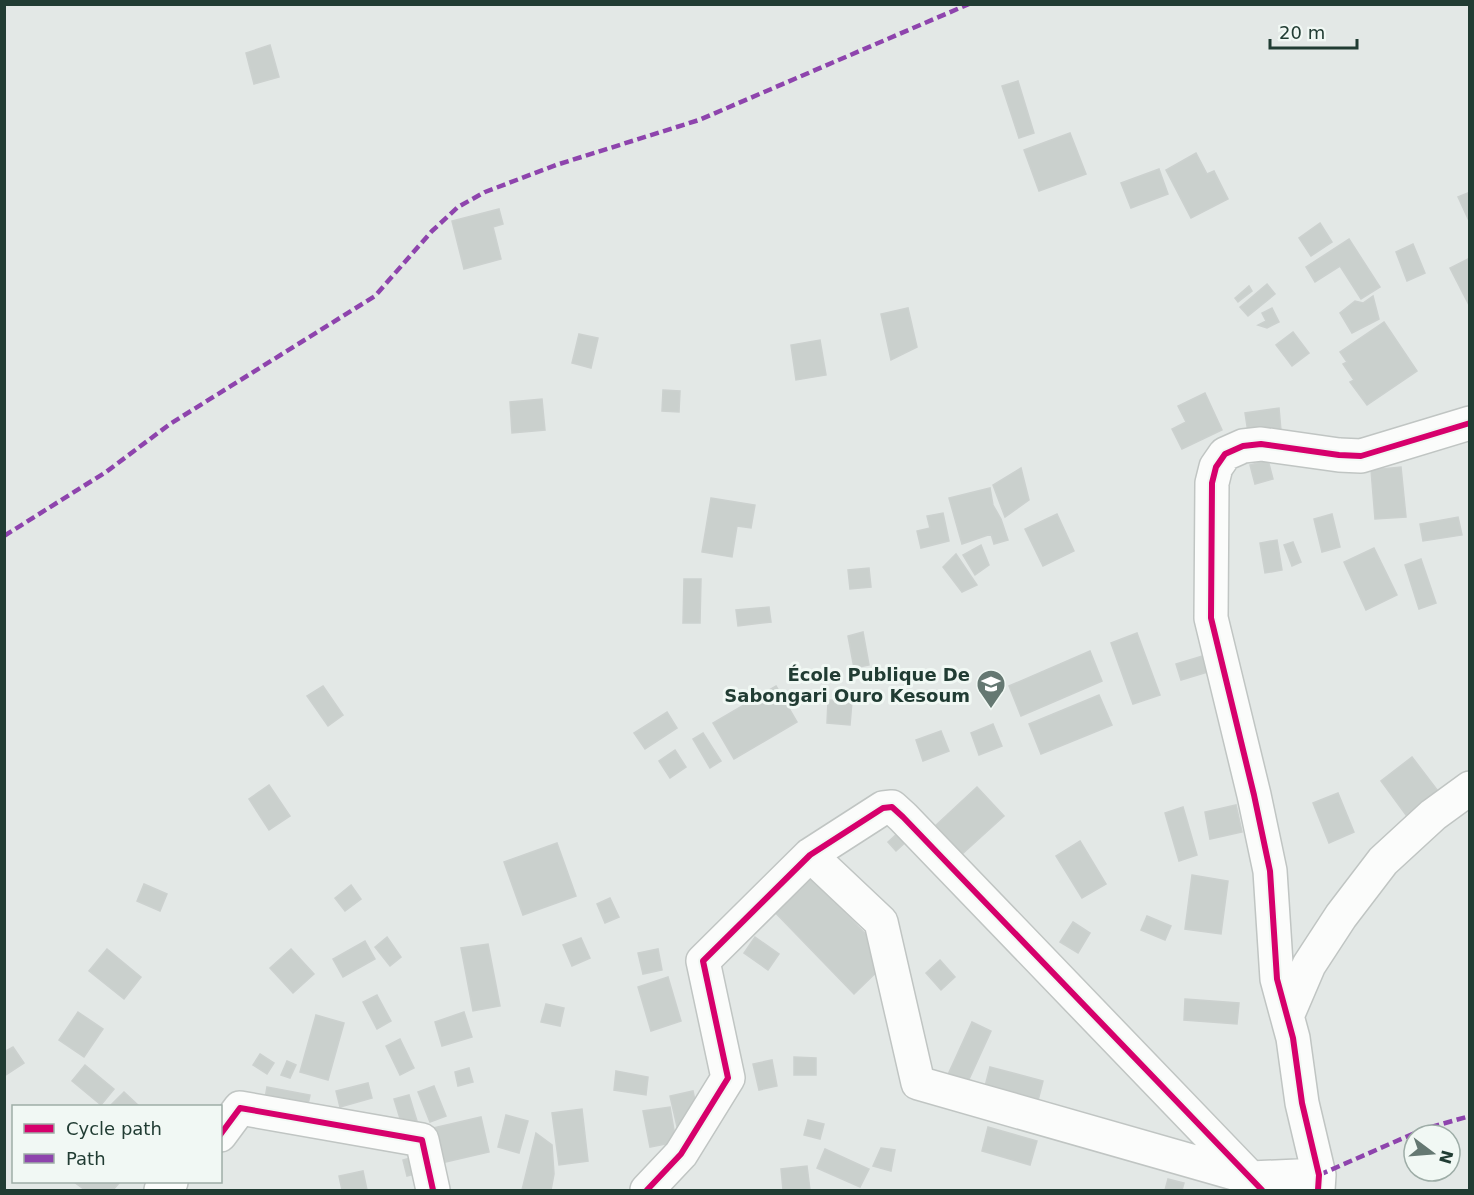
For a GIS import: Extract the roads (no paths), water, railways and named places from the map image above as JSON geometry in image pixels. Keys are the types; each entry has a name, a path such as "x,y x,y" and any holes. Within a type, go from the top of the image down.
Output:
{"street":[{"path":"810,855 881,922 918,1083 1256,1184 1319,1183 1302,1103 1293,1038 1277,979 1270,871 1211,618 1212,483 1216,467 1225,454 1243,446 1261,444 1361,456 1470,423"},
{"path":"1288,1014 1309,965 1341,916 1383,861 1433,814 1470,788"},
{"path":"647,1191 681,1154 728,1078 703,961 810,855 883,808 892,807 1256,1184"},
{"path":"222,1132 240,1108 422,1140 433,1191"}],"place":[{"name":"École Publique De Sabongari Ouro Kesoum","path":"991,710"}]}
